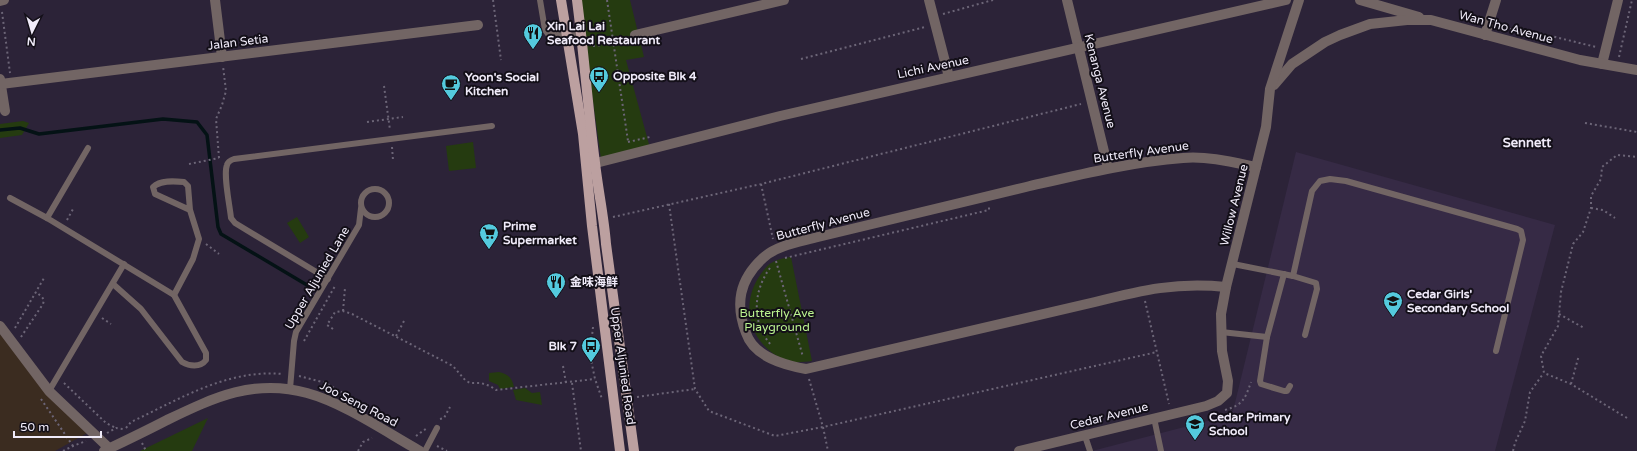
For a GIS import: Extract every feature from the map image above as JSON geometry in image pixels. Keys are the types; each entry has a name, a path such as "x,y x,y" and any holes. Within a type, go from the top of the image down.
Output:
{"main road":[{"name":"Upper Aljunied Road","path":"561,0 566,36 591,164 604,218 606,244 634,451"},
{"name":"Upper Aljunied Road","path":"577,0 591,164 592,226 620,451"}],"street":[{"path":"0,1 4,0"},
{"path":"215,0 222,57"},
{"path":"635,35 784,0"},
{"path":"929,0 949,77"},
{"name":"Kenanga Avenue","path":"1067,0 1108,168"},
{"name":"Lichi Avenue","path":"591,164 780,116 1286,0"},
{"name":"Willow Avenue","path":"1206,406 1218,401 1227,393 1228,381 1222,351 1221,314 1226,287 1233,264 1266,127 1270,90 1299,0"},
{"path":"1360,0 1431,20"},
{"path":"1485,35 1496,0"},
{"path":"1602,64 1618,0"},
{"name":"Wan Tho Avenue","path":"1270,90 1292,64 1325,42 1370,24 1407,20 1431,20 1580,60 1637,70"},
{"name":"Jalan Setia","path":"4,82 222,57 478,25"},
{"path":"4,82 5,111"},
{"name":"Butterfly Avenue","path":"1226,287 1196,285 1142,290 806,369 792,367 765,356 751,344 741,318 740,302 746,279 753,268 774,254 851,229 1108,168 1193,158 1220,160 1256,167"},
{"path":"0,326 49,391 99,437 107,450"},
{"name":"Joo Seng Road","path":"107,450 199,405 227,394 252,388 269,388 290,389 306,392 336,404 420,451"},
{"name":"Cedar Avenue","path":"1019,451 1085,436 1171,413 1206,406"}],"lane":[{"path":"540,0 545,30 548,34 566,36 581,34"},
{"path":"328,279 235,223 231,218 226,173 226,166 229,162 234,159 492,126"},
{"path":"47,218 88,148"},
{"path":"1293,276 1312,191 1320,181 1330,179 1346,181 1517,229 1521,231 1523,240 1496,351"},
{"path":"174,294 193,259 199,239 190,210 188,186 184,182 158,183 153,187 156,194 190,210"},
{"path":"374,189 381,190 386,194 389,200 387,212 382,216 372,218 359,225 361,208 360,201 363,195 374,189"},
{"path":"10,198 47,218 174,294 206,352 206,360 200,365 188,365 182,362 141,309 113,284"},
{"path":"361,208 368,216 372,218"},
{"name":"Upper Aljunied Lane","path":"290,389 296,332 359,225"},
{"path":"49,391 124,264"},
{"path":"1233,264 1314,281 1317,285 1317,289 1305,335"},
{"path":"1284,274 1267,337 1260,381 1261,384 1284,391 1287,391 1290,386"},
{"path":"1221,332 1267,337"},
{"path":"1154,418 1161,451"},
{"path":"424,451 437,428"},
{"path":"1085,436 1090,451"}],"path":[{"path":"494,0 501,60"},
{"path":"607,0 630,155"},
{"path":"801,59 993,0"},
{"path":"1617,66 1632,0"},
{"path":"0,1 4,82"},
{"path":"591,46 626,42 635,35"},
{"path":"189,164 219,158 216,119 226,91 222,57"},
{"path":"384,86 393,160"},
{"path":"604,218 761,184 1092,101"},
{"path":"367,122 403,117"},
{"path":"1585,123 1637,132"},
{"path":"1513,451 1525,421 1530,392 1544,373 1541,356 1558,326 1561,292 1573,244 1583,232 1591,208 1591,196 1601,179 1602,167 1617,155 1637,157"},
{"path":"761,184 774,254 804,361 798,359"},
{"path":"784,259 989,210 987,197"},
{"path":"669,204 695,389 709,412 775,436 823,428 1157,352"},
{"path":"1591,208 1603,210 1615,218"},
{"path":"774,254 757,295 756,307 758,321 764,335 771,345 776,348"},
{"path":"12,342 44,278"},
{"path":"302,343 336,283"},
{"path":"343,311 345,288"},
{"path":"1142,290 1171,413"},
{"path":"12,342 43,304 44,300 42,296 36,292"},
{"path":"333,329 327,325 335,312 343,311 352,314 453,366 465,380 470,383 481,383 496,390 594,379"},
{"path":"1559,314 1584,328"},
{"path":"396,336 404,321"},
{"path":"1571,384 1579,355"},
{"path":"563,366 566,383"},
{"path":"300,376 301,369"},
{"path":"806,369 828,451"},
{"path":"58,376 106,423 116,428 125,430 131,422 200,389 227,379 267,373 291,374 326,383 359,402"},
{"path":"1544,373 1571,384 1627,418"},
{"path":"572,382 581,451"},
{"path":"635,397 695,389"},
{"path":"63,451 99,437 116,428"},
{"path":"410,433 447,451"},
{"path":"358,451 363,442 372,438"}],"shaded area":[{"name":"Cedar Girls' Secondary School","path":"1296,152 1555,225 1495,451 1092,451 1219,418 1233,411"},
{"path":"0,334 89,432 55,451 0,451"}],"green space":[{"path":"579,0 630,0 644,57 626,60 650,148 601,159"},
{"path":"23,121 29,123 22,135 0,138 0,124"},
{"path":"473,142 476,168 449,171 446,146"},
{"path":"297,217 309,237 300,243 287,223"},
{"name":"Butterfly Ave Playground","path":"791,257 812,361 791,362 776,355 766,348 753,328 750,317 749,304 752,292 762,272 773,262 779,259"},
{"path":"499,372 509,377 514,387 500,389 498,385 489,381 489,373"},
{"path":"525,388 532,393 540,392 542,405 516,400 513,390"},
{"path":"208,418 192,451 140,451"}],"waterway":[{"path":"0,130 20,128 39,134 163,119 197,122 207,135 218,227 221,234 312,288"}],"place":[{"name":"Xin Lai Lai Seafood Restaurant","path":"533,50"},
{"name":"Opposite Blk 4","path":"599,93"},
{"name":"Yoon's Social Kitchen","path":"451,101"},
{"name":"Prime Supermarket","path":"489,250"},
{"name":"金味海鲜","path":"556,299"},
{"name":"Cedar Girls' Secondary School","path":"1393,318"},
{"name":"Blk 7","path":"591,363"},
{"name":"Cedar Primary School","path":"1195,441"}],"district":[{"name":"Sennett","path":"1527,143"}]}
